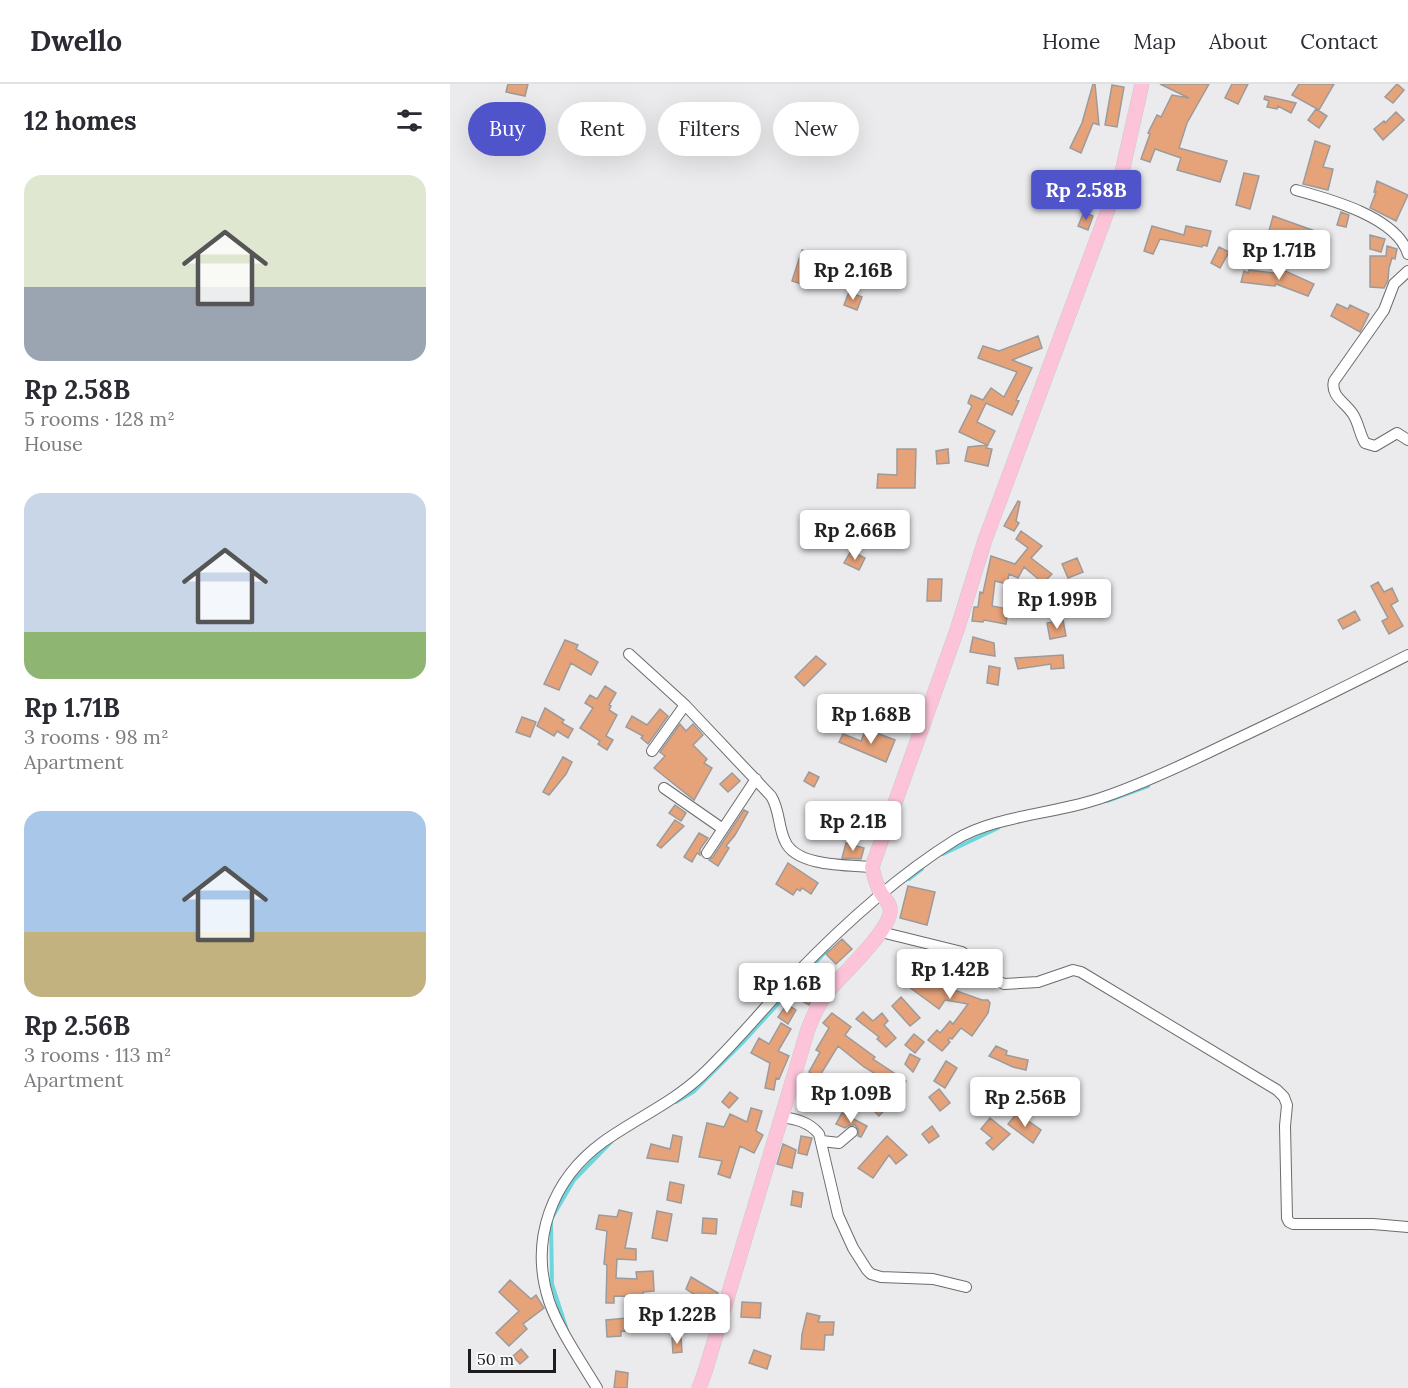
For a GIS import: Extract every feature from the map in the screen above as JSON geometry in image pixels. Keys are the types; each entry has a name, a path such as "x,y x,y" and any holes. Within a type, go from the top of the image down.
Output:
{"main road":[{"path":"699,1388 816,1009 827,992 881,932 889,918 885,899 872,867 957,630 988,529 1122,172 1142,84"}],"street":[{"path":"1296,190 1348,207 1375,220 1401,240 1408,254"},
{"path":"1408,271 1394,284 1384,310 1332,386 1333,392 1355,418 1365,443 1375,446 1397,434 1408,440"},
{"path":"629,654 685,705 756,779 776,804 784,840 794,854 823,863 872,867"},
{"path":"597,1388 549,1301 544,1274 542,1236 551,1205 565,1182 599,1145 627,1125 680,1094 701,1076 827,942 885,899 918,866 956,840 973,831 997,823 1076,807 1158,776 1408,655"},
{"path":"652,751 685,705"},
{"path":"707,853 756,779"},
{"path":"664,788 723,829"},
{"path":"881,932 962,952 990,977 1004,984 1038,981 1073,970 1081,972 1268,1084 1284,1097 1287,1105 1288,1222 1408,1227"},
{"path":"782,1117 806,1124 817,1132 822,1141 835,1204 846,1235 871,1274 881,1277 933,1279 966,1287"},
{"path":"822,1141 839,1143 852,1132"}],"building":[{"path":"508,84 528,84 525,96 506,92"},
{"path":"1093,84 1095,84 1099,125 1093,123 1081,153 1070,148 1082,123"},
{"path":"1160,84 1209,84 1187,123 1179,148 1227,161 1220,182 1177,170 1181,158 1155,149 1150,162 1141,159 1150,134 1148,133 1157,115 1161,117 1172,95 1189,98"},
{"path":"1232,84 1248,84 1238,104 1225,98"},
{"path":"1299,84 1334,84 1319,110 1292,95"},
{"path":"1397,84 1404,90 1393,103 1385,97"},
{"path":"1112,85 1124,87 1117,127 1105,125"},
{"path":"1265,96 1296,103 1291,113 1278,106 1277,109 1267,107 1269,101 1264,99"},
{"path":"1316,109 1327,116 1319,128 1308,120"},
{"path":"1396,112 1404,120 1383,140 1374,129 1384,121 1385,123"},
{"path":"1315,141 1330,146 1323,167 1333,169 1328,190 1303,184"},
{"path":"1244,173 1259,176 1250,209 1236,205"},
{"path":"1377,181 1408,195 1396,221 1370,208"},
{"path":"1084,212 1093,216 1088,230 1078,226"},
{"path":"1341,212 1349,215 1346,227 1337,225"},
{"path":"1273,216 1315,231 1308,250 1305,249 1299,260 1264,250"},
{"path":"1152,226 1184,235 1186,226 1211,231 1207,246 1160,239 1153,254 1144,251"},
{"path":"1370,235 1385,239 1381,252 1370,249"},
{"path":"1387,246 1397,249 1395,259 1392,258 1389,268 1388,280 1384,288 1370,287 1370,256 1386,256"},
{"path":"1219,247 1229,252 1220,268 1211,263"},
{"path":"802,250 813,253 805,285 792,281"},
{"path":"1249,270 1281,274 1283,270 1314,284 1308,296 1276,284 1275,286 1241,282 1244,271 1248,273"},
{"path":"849,292 862,297 857,310 844,305"},
{"path":"1337,304 1348,309 1350,305 1369,314 1360,332 1331,316"},
{"path":"1038,336 1042,348 1012,360 1032,368 1016,400 1019,401 1012,415 986,403 977,422 995,431 986,448 992,449 988,466 965,461 968,447 987,445 959,432 972,406 968,403 971,395 983,400 991,388 1004,397 1017,372 978,358 983,346 999,351"},
{"path":"897,449 916,449 915,488 877,488 878,474 897,475"},
{"path":"948,449 949,463 937,464 936,451"},
{"path":"1018,501 1020,502 1016,521 1019,523 1014,531 1004,526"},
{"path":"1021,531 1042,546 1031,558 1052,574 1043,583 1024,567 1018,578 1009,574 1007,584 995,581 992,606 1008,609 1006,624 984,620 983,622 972,621 974,607 978,607 980,592 983,593 991,556 1015,564 1028,548 1016,539"},
{"path":"851,551 865,558 859,570 844,563"},
{"path":"1077,558 1083,572 1068,578 1062,564"},
{"path":"928,579 942,579 941,601 927,601"},
{"path":"1378,582 1384,592 1392,588 1398,601 1391,605 1403,626 1389,634 1382,621 1388,618 1371,586"},
{"path":"1355,611 1360,620 1343,629 1338,620"},
{"path":"1063,620 1066,636 1050,639 1047,623"},
{"path":"973,637 994,643 995,656 970,652"},
{"path":"565,640 578,645 576,649 598,662 591,675 571,663 559,690 544,684"},
{"path":"1063,655 1064,668 1051,669 1051,664 1018,669 1015,658"},
{"path":"816,656 826,664 804,686 795,677"},
{"path":"989,666 1000,668 998,685 987,683"},
{"path":"605,686 616,693 609,705 611,706 609,710 617,715 606,736 613,740 607,750 598,744 600,741 580,728 593,708 585,703 590,695 597,699"},
{"path":"545,708 564,720 562,723 573,729 568,738 557,731 554,736 537,726"},
{"path":"660,709 668,716 648,744 641,738 643,736 626,727 632,716 647,725"},
{"path":"522,717 536,722 530,737 516,732"},
{"path":"680,724 686,731 693,724 703,735 693,745 707,759 704,763 712,768 694,800 654,768 665,756 660,752"},
{"path":"866,729 895,740 886,762 839,742 843,734 861,741"},
{"path":"563,757 572,762 566,774 549,795 543,792"},
{"path":"809,772 819,777 814,787 804,781"},
{"path":"732,773 740,781 728,792 720,784"},
{"path":"675,805 686,813 681,821 669,813"},
{"path":"744,810 748,812 726,846 729,848 718,866 709,860"},
{"path":"675,820 684,826 661,848 657,845"},
{"path":"699,833 708,838 700,849 700,855 697,853 692,862 684,857"},
{"path":"846,843 864,848 861,859 842,858"},
{"path":"788,863 818,883 811,894 802,888 800,891 797,889 793,895 776,884"},
{"path":"908,886 935,892 927,925 900,918"},
{"path":"842,939 852,949 836,964 826,954"},
{"path":"944,955 955,969 961,962 968,968 951,989 988,1000 990,1003 988,1013 972,1036 961,1028 952,1039 948,1040 950,1042 942,1051 928,1040 937,1030 940,1033 950,1021 953,1024 968,1004 945,1000 939,1009 909,987"},
{"path":"806,986 816,991 809,1005 800,1000"},
{"path":"901,997 920,1018 910,1026 892,1006"},
{"path":"787,1004 796,1010 788,1024 778,1017"},
{"path":"863,1012 873,1021 882,1013 888,1021 884,1025 896,1038 886,1047 877,1039 879,1037 856,1019"},
{"path":"832,1013 851,1027 845,1035 875,1057 873,1059 906,1081 900,1089 864,1067 838,1046 819,1077 809,1072 820,1052 816,1050 829,1028 823,1023"},
{"path":"781,1023 791,1029 778,1051 789,1056 779,1079 776,1078 774,1090 765,1088 770,1063 751,1053 759,1038 769,1044"},
{"path":"914,1034 924,1042 915,1053 905,1045"},
{"path":"996,1046 1007,1051 1006,1055 1028,1060 1026,1070 989,1056"},
{"path":"910,1054 920,1059 913,1072 905,1064"},
{"path":"946,1061 957,1068 945,1088 934,1081"},
{"path":"842,1075 852,1081 836,1109 821,1100 828,1089 832,1091"},
{"path":"890,1089 897,1097 879,1116 871,1108"},
{"path":"939,1089 950,1103 940,1111 929,1097"},
{"path":"730,1092 738,1098 729,1108 722,1102"},
{"path":"751,1108 762,1111 756,1131 763,1135 754,1153 740,1146 730,1178 718,1174 722,1161 699,1157 707,1123 724,1127 730,1114 747,1122"},
{"path":"842,1113 867,1126 861,1137 858,1136 859,1130 855,1125 845,1128 836,1124"},
{"path":"1017,1113 1041,1130 1033,1143 1008,1124"},
{"path":"990,1118 1010,1134 993,1150 986,1143 992,1138 981,1129"},
{"path":"932,1126 939,1136 929,1143 922,1134"},
{"path":"673,1135 682,1137 678,1162 647,1158 651,1144 670,1149"},
{"path":"801,1136 812,1138 807,1155 798,1153"},
{"path":"887,1136 907,1155 896,1164 889,1155 873,1178 858,1168"},
{"path":"783,1144 796,1150 792,1168 777,1164"},
{"path":"670,1182 684,1185 681,1203 667,1200"},
{"path":"793,1191 803,1193 801,1207 791,1205"},
{"path":"619,1210 632,1213 625,1248 636,1249 636,1260 617,1259 616,1278 637,1279 636,1272 653,1271 654,1291 643,1292 643,1297 614,1296 614,1303 606,1303 607,1265 604,1264 607,1231 596,1229 599,1215 617,1217"},
{"path":"657,1211 672,1214 667,1241 652,1238"},
{"path":"703,1218 717,1219 716,1234 702,1233"},
{"path":"691,1277 718,1293 710,1305 686,1289"},
{"path":"510,1280 531,1299 536,1295 544,1308 523,1324 527,1329 509,1346 496,1333 519,1311 499,1292"},
{"path":"742,1302 761,1303 760,1318 741,1317"},
{"path":"807,1313 820,1316 818,1322 834,1322 833,1335 825,1335 824,1350 801,1349"},
{"path":"644,1317 644,1332 621,1331 621,1336 607,1337 606,1320"},
{"path":"681,1337 682,1352 673,1353 672,1338"},
{"path":"521,1349 528,1357 520,1364 513,1356"},
{"path":"754,1350 771,1356 767,1369 749,1363"},
{"path":"616,1371 628,1373 627,1388 614,1388"}],"waterway":[{"path":"1107,801 1148,786"},
{"path":"943,854 998,828"},
{"path":"909,879 922,869"},
{"path":"676,1102 693,1092 744,1041 827,950"},
{"path":"553,1216 574,1180 611,1142"},
{"path":"551,1223 552,1284 567,1330"}]}
